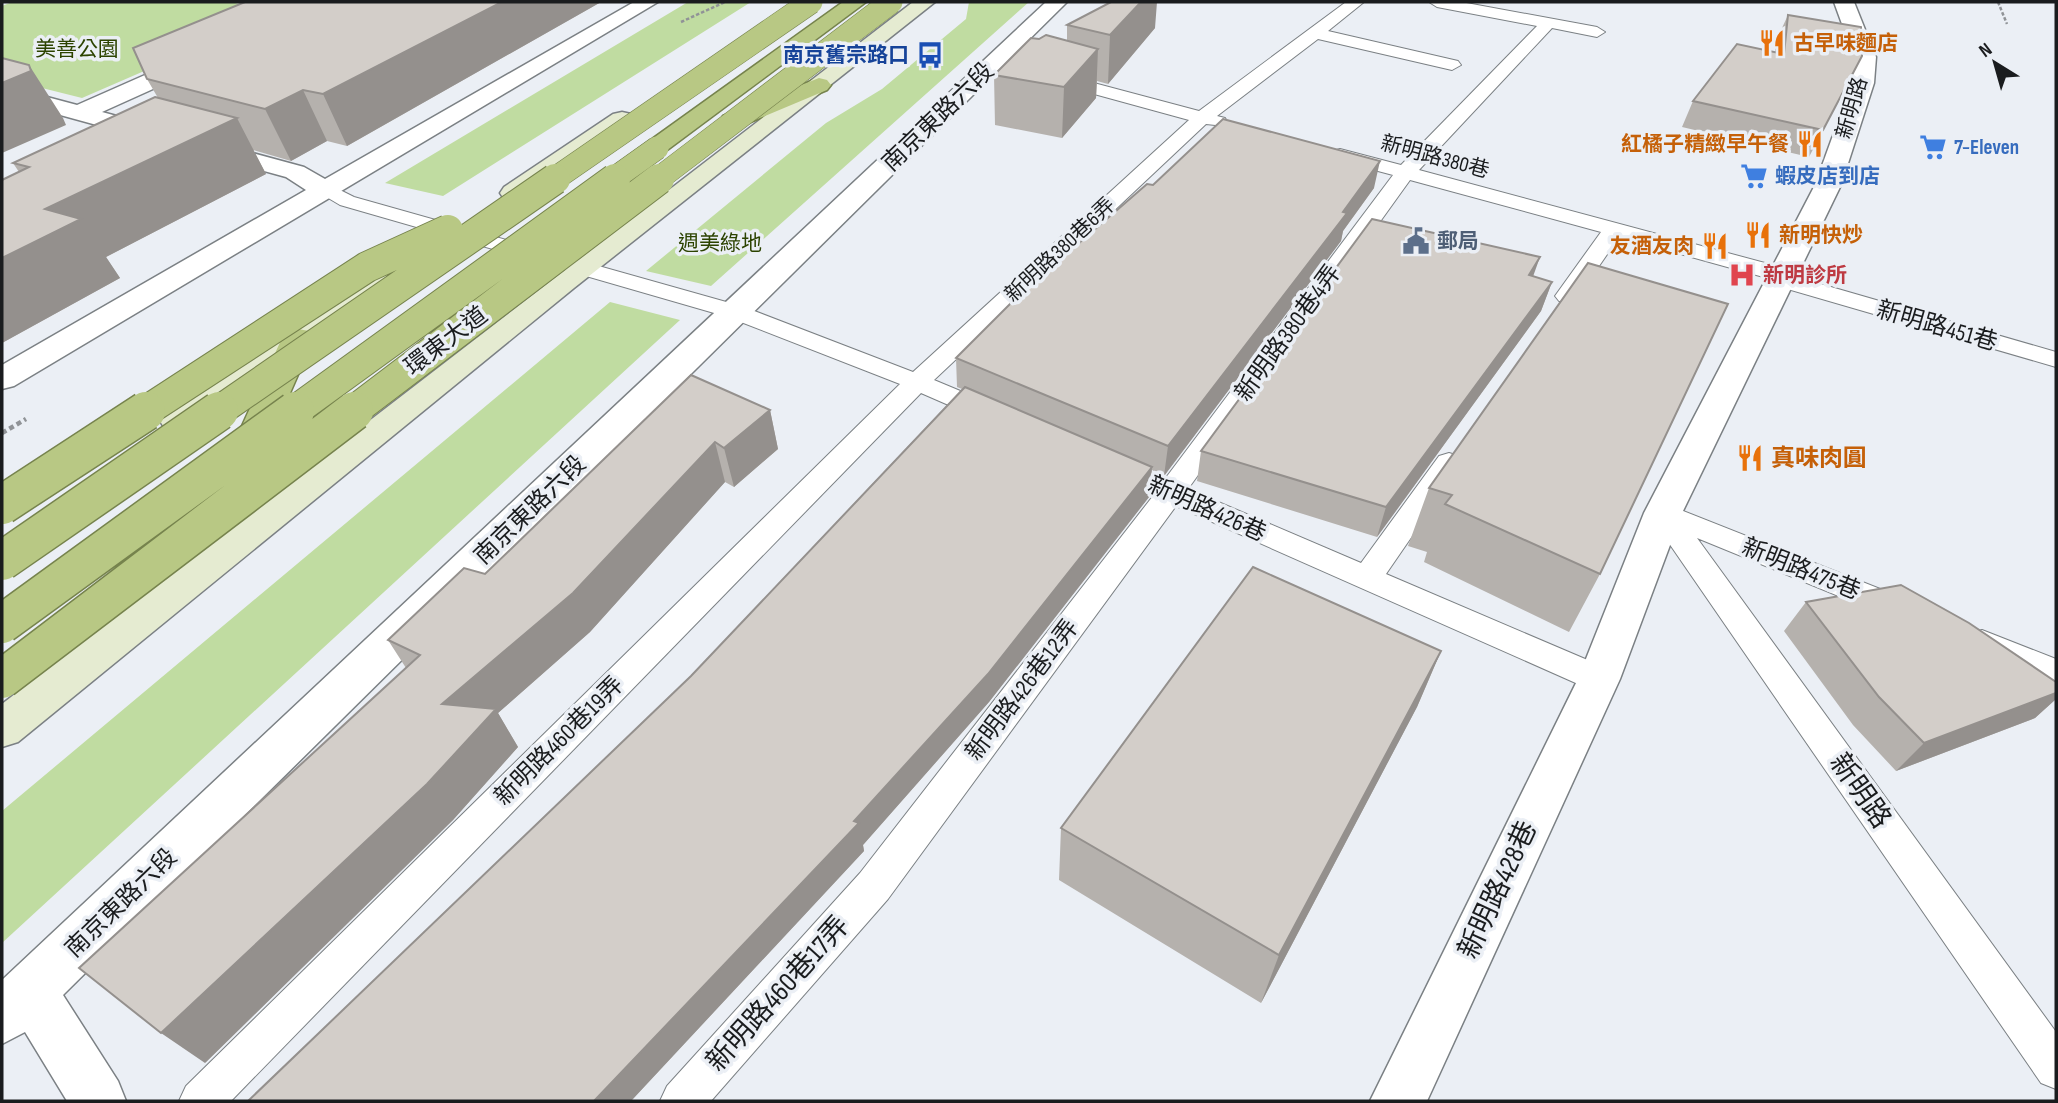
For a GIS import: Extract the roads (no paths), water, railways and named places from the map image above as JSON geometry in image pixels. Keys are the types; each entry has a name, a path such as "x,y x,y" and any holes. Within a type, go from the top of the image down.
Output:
{"highway":[{"path":"2,561 811,2"},
{"path":"2,622 856,2"},
{"path":"2,622 834,19 870,2"},
{"name":"環東大道","path":"2,680 891,2"},
{"path":"637,161 819,85"},
{"path":"2,505 367,267 542,186"},
{"path":"253,439 298,338"}],"main road":[{"path":"2,541 796,2"},
{"path":"2,729 582,268 925,2"}],"street":[{"path":"2,379 323,189 648,2"},
{"name":"南京東路六段","path":"15,1005 736,312 1004,64 1058,2"},
{"name":"新明路","path":"1599,679 1663,513 1828,186 1863,83 1865,57 1844,2"},
{"path":"82,112 218,51"},
{"path":"2,92 295,172 323,189"},
{"name":"新明路428巷","path":"1398,1101 1599,679"},
{"path":"15,1005 53,1025 98,1101"}],"lane":[{"name":"新明路380巷6弄","path":"917,382 1202,118 1356,2"},
{"path":"1437,2 1597,32"},
{"name":"新明路380巷4弄","path":"1171,493 1405,173 1548,23"},
{"path":"1314,33 1452,65"},
{"path":"1041,74 1240,128"},
{"name":"新明路380巷","path":"1317,149 1780,277"},
{"path":"323,189 346,201 736,312 917,382 1022,427"},
{"path":"1550,319 1614,229"},
{"name":"新明路451巷","path":"1780,277 2056,360"},
{"name":"新明路460巷19弄","path":"201,1101 917,382"},
{"path":"1366,579 1462,444"},
{"name":"新明路426巷","path":"1133,476 1599,679"},
{"name":"新明路426巷12弄","path":"874,886 1171,493"},
{"name":"新明路475巷","path":"1663,513 2056,673"},
{"name":"新明路","path":"1663,513 2056,1068"},
{"name":"新明路460巷17弄","path":"682,1101 874,886"}],"place":[{"name":"古早味麵店","path":"1772,43"},
{"name":"南京舊宗路口","path":"930,55"},
{"name":"紅橘子精緻早午餐","path":"1810,144"},
{"name":"7-Eleven","path":"1933,147"},
{"name":"蝦皮店到店","path":"1754,176"},
{"name":"新明快炒","path":"1758,235"},
{"name":"郵局","path":"1416,241"},
{"name":"友酒友肉","path":"1715,246"},
{"name":"新明診所","path":"1742,275"},
{"name":"真味肉圓","path":"1750,458"}],"park label":[{"name":"美善公園","path":"77,49"},
{"name":"週美綠地","path":"720,243"}]}
